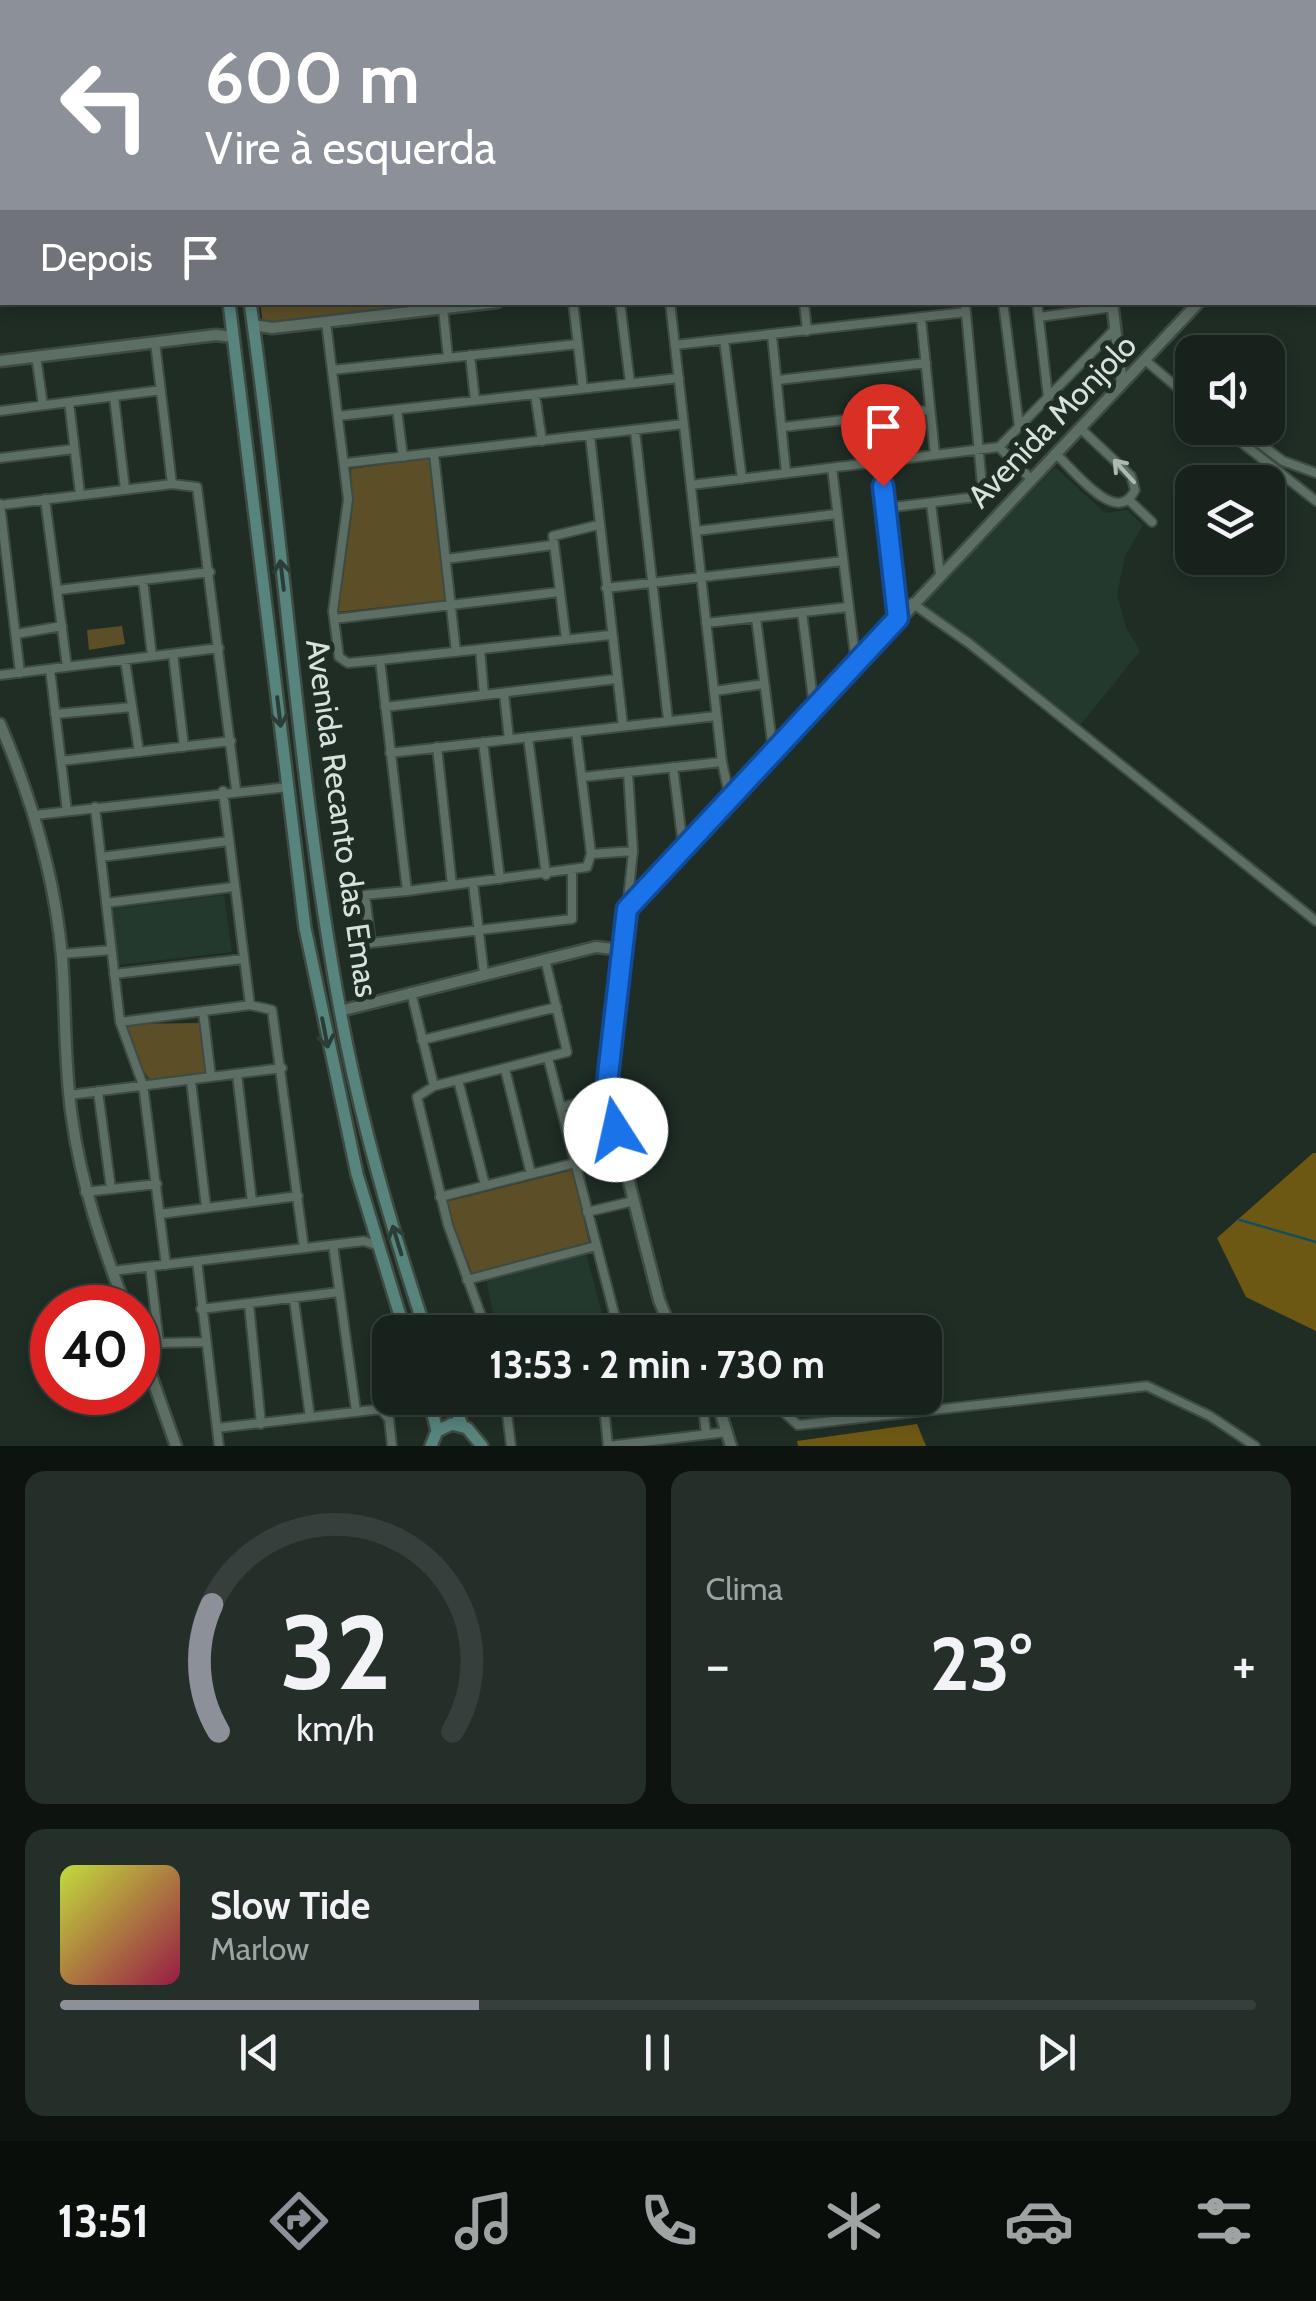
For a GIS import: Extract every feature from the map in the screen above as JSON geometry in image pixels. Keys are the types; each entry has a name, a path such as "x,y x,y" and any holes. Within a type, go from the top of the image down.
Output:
{"main road":[{"name":"Avenida Recanto das Emas","path":"229,305 301,898 371,1240 399,1315"},
{"name":"Avenida Recanto das Emas","path":"250,305 322,899 340,1011 380,1183 421,1315"},
{"path":"237,368 256,360"},
{"path":"239,383 247,390 259,382"},
{"path":"240,405 252,399 260,404"},
{"path":"299,870 314,877 319,867"},
{"path":"301,898 304,890 314,888 322,899"},
{"path":"349,1139 369,1139"},
{"path":"362,1190 366,1182 380,1183"},
{"path":"431,1446 436,1431 433,1415"},
{"path":"458,1415 482,1446"},
{"path":"436,1431 448,1424 462,1425"}],"street":[{"path":"254,331 474,305"},
{"path":"573,305 583,388"},
{"path":"620,305 630,383"},
{"path":"670,305 716,716 730,798"},
{"path":"804,305 807,330"},
{"path":"1003,305 1019,426"},
{"path":"1037,305 1048,396"},
{"path":"1039,316 1106,305"},
{"path":"1112,305 1122,384"},
{"name":"Avenida Monjolo","path":"627,909 1196,305"},
{"path":"675,345 920,318 965,307 984,496 886,508"},
{"path":"443,309 448,357"},
{"path":"920,318 935,456"},
{"path":"326,322 346,462 348,515 334,619 340,660 348,664 610,634"},
{"path":"691,485 998,447 1116,328"},
{"path":"0,360 232,333"},
{"path":"772,335 786,474"},
{"path":"724,340 742,479"},
{"path":"155,342 172,484"},
{"path":"332,370 578,344"},
{"path":"470,355 475,400"},
{"path":"36,356 42,406"},
{"path":"1145,360 1175,386"},
{"path":"778,380 926,363"},
{"path":"338,416 679,378"},
{"path":"0,411 161,390"},
{"path":"536,394 542,441"},
{"path":"114,397 126,489"},
{"path":"69,402 80,494"},
{"path":"397,410 403,457"},
{"path":"783,428 930,410"},
{"path":"346,462 684,424"},
{"path":"1080,428 1131,476 1135,483 1130,500"},
{"path":"634,431 668,720"},
{"path":"590,436 622,726"},
{"path":"1245,445 1316,501"},
{"path":"1262,445 1283,461 1316,473"},
{"path":"998,447 1031,479"},
{"path":"0,458 74,449"},
{"path":"1056,453 1109,502 1130,500"},
{"path":"434,454 456,652"},
{"path":"880,463 898,618"},
{"path":"832,468 856,664"},
{"path":"20,673 4,576 0,503 172,484 197,488 236,790"},
{"path":"45,499 67,667"},
{"path":"1130,500 1152,522"},
{"path":"931,504 940,574"},
{"path":"696,531 838,514"},
{"path":"566,639 555,533 598,526"},
{"path":"446,559 554,545"},
{"path":"606,588 844,561"},
{"path":"58,590 210,572"},
{"path":"143,580 152,656"},
{"path":"334,619 559,592"},
{"path":"912,603 970,644 1316,921"},
{"path":"706,623 848,607"},
{"path":"802,612 814,707"},
{"path":"756,618 773,750"},
{"path":"16,634 62,626"},
{"path":"0,675 218,648"},
{"path":"480,649 484,696"},
{"path":"173,654 184,747"},
{"path":"125,660 138,752"},
{"path":"380,660 407,891"},
{"path":"50,669 67,811"},
{"path":"385,707 616,679"},
{"path":"715,691 764,684"},
{"path":"504,694 510,739"},
{"path":"55,714 132,706"},
{"path":"390,752 716,716"},
{"path":"0,724 35,815 61,954 69,1095 86,1192 118,1285"},
{"path":"371,942 365,895 546,876 587,867 590,854 576,732"},
{"path":"528,737 546,876"},
{"path":"61,761 231,741"},
{"path":"483,742 500,880"},
{"path":"437,747 452,885"},
{"path":"582,777 722,762"},
{"path":"673,766 683,846"},
{"path":"628,772 632,878 607,1095 665,1315"},
{"path":"35,815 223,791 288,787"},
{"path":"223,791 250,1005"},
{"path":"95,807 120,1022 142,1085 166,1264"},
{"path":"101,857 229,841"},
{"path":"590,854 633,851"},
{"path":"368,1003 361,948 371,942 574,918 572,872"},
{"path":"632,878 646,886"},
{"path":"473,882 484,974"},
{"path":"106,903 233,887"},
{"path":"340,1011 596,947 622,950"},
{"path":"61,954 111,950"},
{"path":"114,974 242,959"},
{"path":"480,1315 440,1197 417,1096 420,1090 568,1050 544,959"},
{"path":"411,992 434,1086"},
{"path":"120,1022 250,1005 272,1010 304,1248"},
{"path":"422,1040 557,1007"},
{"path":"202,1011 212,1077"},
{"path":"548,1058 614,1315"},
{"path":"69,1095 282,1068"},
{"path":"505,1069 531,1174"},
{"path":"236,1074 252,1202"},
{"path":"191,1080 206,1207"},
{"path":"458,1080 485,1185"},
{"path":"98,1092 111,1189"},
{"path":"562,1107 607,1095"},
{"path":"440,1197 576,1163"},
{"path":"86,1192 157,1184"},
{"path":"160,1214 298,1196"},
{"path":"587,1212 634,1201"},
{"path":"112,1270 371,1240"},
{"path":"333,1245 356,1411"},
{"path":"467,1280 596,1246"},
{"path":"197,1261 203,1342 219,1446"},
{"path":"150,1267 160,1343 203,1342"},
{"path":"201,1309 339,1292"},
{"path":"294,1300 310,1417"},
{"path":"249,1304 262,1424"},
{"path":"942,1409 1147,1386 1210,1416 1255,1446"},
{"path":"160,1401 176,1446"},
{"path":"217,1428 356,1411 386,1413 392,1446"},
{"path":"507,1415 511,1446"},
{"path":"603,1415 608,1446 728,1432"},
{"path":"704,1415 706,1434"},
{"path":"722,1415 730,1446"},
{"path":"787,1415 798,1425 887,1415"}],"shaded area":[{"path":"260,305 428,305 263,324"},
{"path":"431,458 446,600 338,612 352,514 351,469"},
{"path":"1055,467 1105,513 1127,510 1143,525 1125,556 1117,595 1126,627 1140,651 1078,728 921,605"},
{"path":"122,626 125,644 89,650 87,630"},
{"path":"224,895 232,952 118,965 111,909"},
{"path":"201,1023 208,1074 150,1081 132,1051 127,1024"},
{"path":"1313,1153 1316,1331 1246,1297 1217,1238"},
{"path":"573,1170 589,1242 472,1273 445,1202"},
{"path":"586,1254 602,1315 493,1315 486,1279"},
{"path":"917,1424 926,1446 798,1446 797,1441"}],"waterway":[{"path":"1240,1220 1316,1242"}],"route":[{"path":"616,1130 607,1084 627,909 898,618 883,486"}]}
